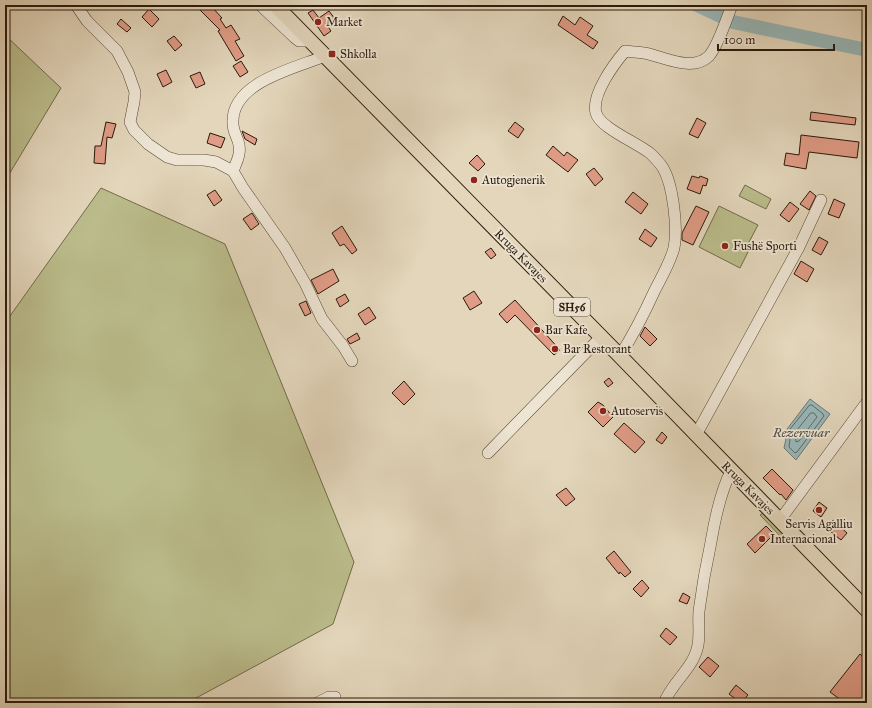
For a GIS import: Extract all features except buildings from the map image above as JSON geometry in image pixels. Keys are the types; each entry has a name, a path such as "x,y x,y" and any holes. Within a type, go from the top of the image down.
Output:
{"main road":[{"name":"Rruga Kavajes","path":"275,5 601,336 867,610"}],"street":[{"path":"76,5 87,22 117,51 122,60 134,92 134,102 130,122 134,130 148,144 167,157 177,160 204,160 216,162 233,171 247,194 286,248 322,319 343,346 352,361"},
{"path":"260,5 299,41 311,41"},
{"path":"620,356 636,329 669,261 674,247 675,221 669,183 662,167 650,154 603,123 596,113 596,104 602,86 609,72 625,51 644,53 680,63 694,64 704,60 709,56 717,43 732,5"},
{"path":"233,171 240,151 239,142 232,124 233,114 236,105 242,97 252,88 271,76 325,56"},
{"path":"696,435 799,246 821,200"},
{"path":"488,453 601,336"},
{"path":"780,520 867,402"},
{"path":"664,703 694,658 698,645 699,612 715,518 726,480 731,471"},
{"path":"317,703 329,697 335,697"}],"green space":[{"path":"5,35 61,88 5,181"},
{"name":"Fushë Sporti","path":"745,185 771,199 766,209 739,196"},
{"path":"101,188 225,244 354,562 333,624 187,703 5,703 5,323"},
{"path":"719,206 758,225 748,244 751,246 740,268 699,247"},
{"path":"763,513 786,536 786,539 783,539 760,515"}],"water":[{"name":"Rezervuar","path":"810,399 830,414 796,460 784,448 786,439 784,433"}],"waterway":[{"path":"697,5 733,22 867,50"}],"place":[{"name":"Market","path":"318,22"},
{"name":"Shkolla","path":"332,54"},
{"name":"Autogjenerik","path":"474,180"},
{"name":"Fushë Sporti","path":"725,246"},
{"name":"Bar Kafe","path":"537,330"},
{"name":"Bar Restorant","path":"555,349"},
{"name":"Autoservis","path":"603,411"},
{"name":"Servis Agalliu","path":"819,510"},
{"name":"Internacional","path":"762,539"}]}
